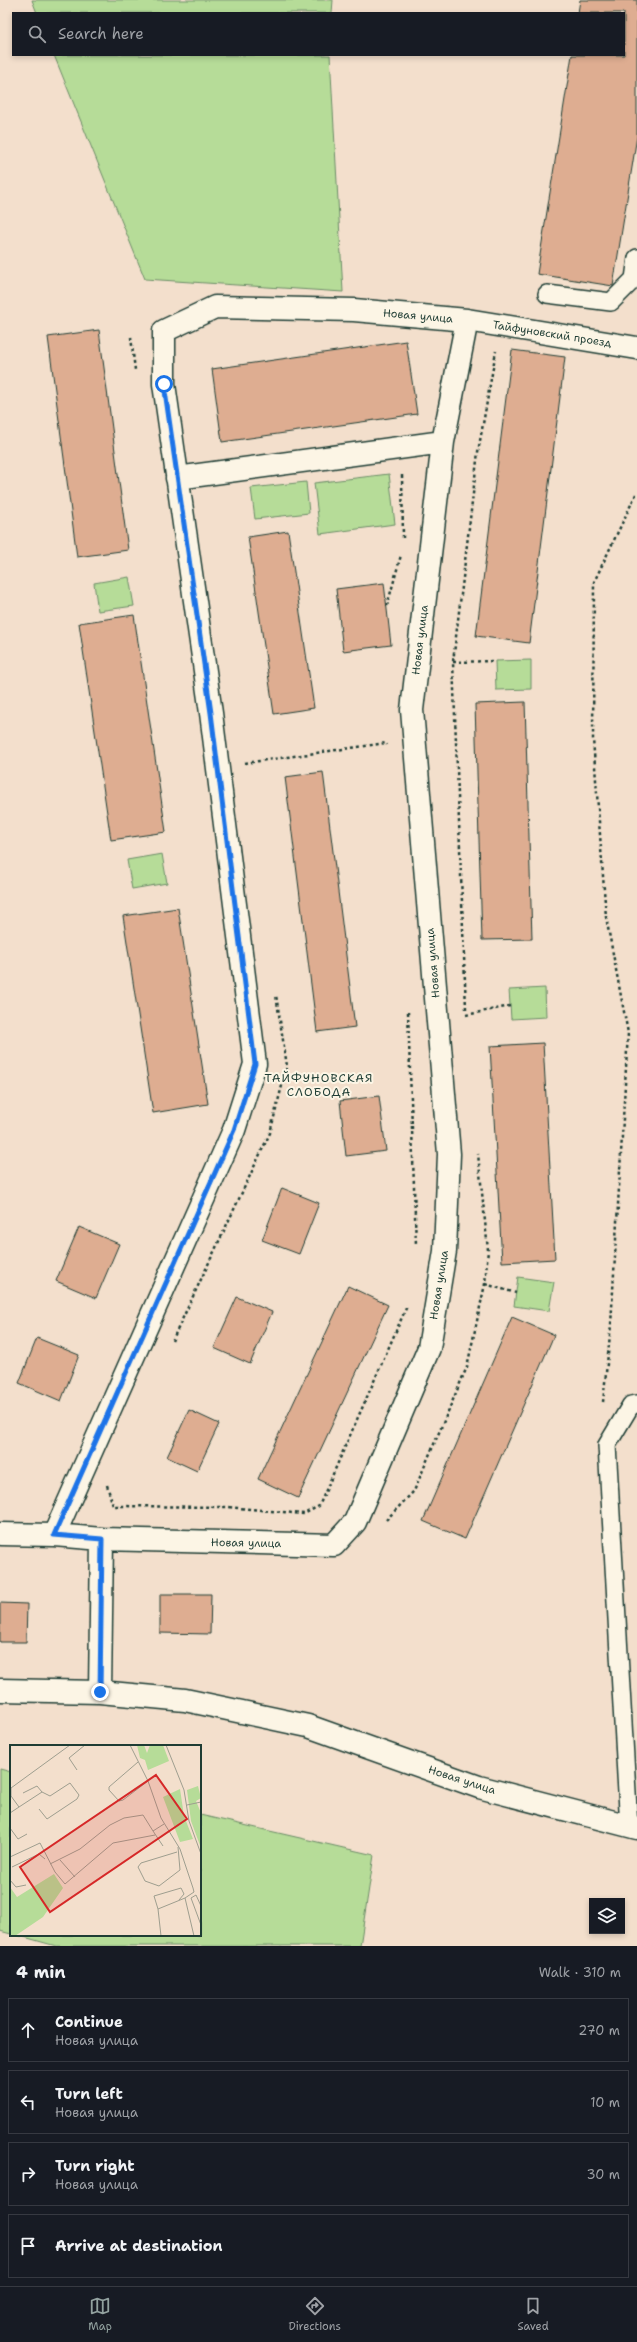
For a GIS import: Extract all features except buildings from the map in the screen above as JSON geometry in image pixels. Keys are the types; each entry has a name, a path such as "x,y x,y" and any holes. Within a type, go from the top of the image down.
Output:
{"street":[{"name":"Новая улица","path":"0,1534 54,1535 102,1539 334,1545 355,1522 430,1348 445,1251 449,1154 412,710 443,442 467,320 354,310 215,307 164,330 164,384 211,713 255,1064 234,1130 54,1535"},
{"name":"Тайфуновский проезд","path":"467,320 637,348"},
{"path":"177,478 443,442"},
{"path":"100,1692 102,1539"},
{"name":"Новая улица","path":"0,1690 100,1692 185,1700 308,1726 480,1787 633,1827"}],"lane":[{"path":"547,294 611,302 634,279 637,258"},
{"path":"633,1827 607,1446 631,1405 637,1404"}],"path":[{"path":"131,337 136,375"},
{"path":"467,1023 453,662 478,452 497,346"},
{"path":"402,471 403,540"},
{"path":"607,1446 602,1398 612,1317 628,1033 606,917 594,762 594,582 637,492"},
{"path":"387,606 403,548"},
{"path":"453,662 495,661"},
{"path":"238,764 386,743 388,750"},
{"path":"171,1343 270,1132 287,1066 274,988"},
{"path":"408,1006 417,1247"},
{"path":"466,1015 510,1006"},
{"path":"384,1522 414,1491 467,1367 485,1284 488,1250 477,1147"},
{"path":"485,1284 516,1293"},
{"path":"110,1478 107,1485 113,1506 228,1507 304,1514 319,1506 409,1303"}],"green space":[{"path":"32,0 333,0 332,12 37,12"},
{"path":"54,56 330,56 343,292 145,279"},
{"path":"389,474 395,524 320,534 314,483"},
{"path":"306,482 309,513 255,519 251,488"},
{"path":"129,577 134,606 98,611 94,583"},
{"path":"531,660 531,689 496,690 495,661"},
{"path":"162,854 167,883 132,889 127,860"},
{"path":"545,988 546,1017 511,1019 509,990"},
{"path":"518,1277 554,1282 549,1311 514,1306"},
{"path":"0,1769 10,1772 10,1934 0,1931"},
{"path":"201,1815 374,1855 360,1946 56,1946 21,1936 201,1936"}],"district":[{"name":"ТАЙФУНОВСКАЯ СЛОБОДА","path":"319,1085"}],"route":[{"path":"100,1692 102,1539 54,1535 114,1397 234,1130 255,1064 211,713 164,384"}]}
